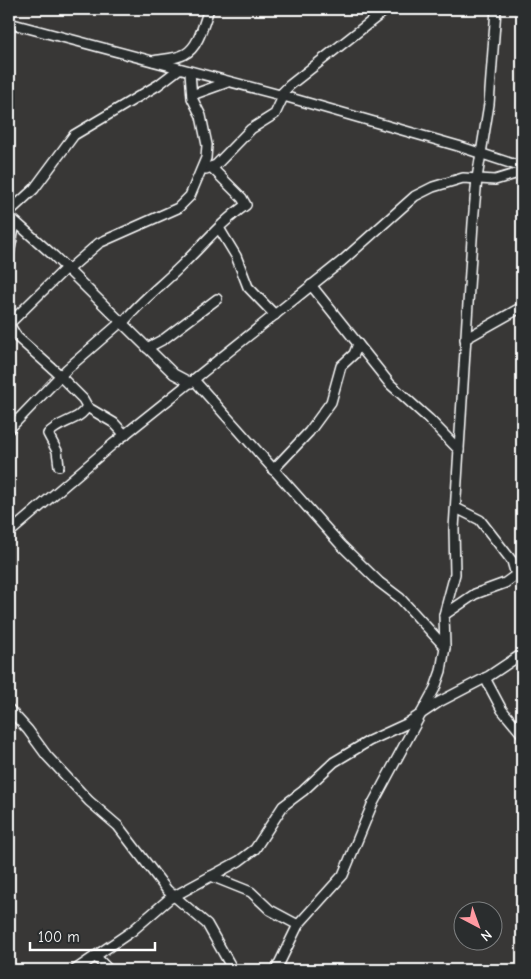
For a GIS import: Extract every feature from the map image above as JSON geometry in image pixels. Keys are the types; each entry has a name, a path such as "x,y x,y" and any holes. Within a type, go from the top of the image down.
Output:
{"street":[{"path":"151,61 181,56 189,52 209,9"},
{"path":"200,172 211,167 251,129 275,114 282,96 290,85 368,22 388,9"},
{"path":"276,970 298,925 340,881 372,805 435,688 442,671 444,615 455,574 454,529 464,339 477,178 489,104 496,9"},
{"path":"9,22 282,96 482,154 485,157 522,168"},
{"path":"9,254 11,214 34,189 74,135 158,85 179,69"},
{"path":"125,435 114,423 87,407 83,399 17,336 9,324 67,269 98,244 178,208 190,196 206,158 206,133 192,95 190,72"},
{"path":"192,95 229,82"},
{"path":"9,428 61,376 121,323 246,204 211,167"},
{"path":"9,534 125,435 312,285 415,196 433,187 463,178 495,180 522,172"},
{"path":"11,214 179,379 192,381 346,550 400,598 444,647"},
{"path":"219,228 236,256 248,287 274,315"},
{"path":"312,285 390,384 429,419 459,450"},
{"path":"147,348 164,339 217,299"},
{"path":"464,339 522,307"},
{"path":"273,470 309,432 331,402 341,366 354,354 358,344"},
{"path":"59,466 57,451 48,434 57,426 84,412 87,407"},
{"path":"444,615 475,594 505,583 516,575 512,561 484,525 473,515 456,508"},
{"path":"75,970 132,930 173,897 256,849 272,819 283,806 304,791 334,762 369,741 418,717 439,702 485,678 522,654"},
{"path":"485,678 502,710 522,734"},
{"path":"9,709 28,730 47,756 118,826 173,897 207,924 233,970"},
{"path":"211,876 251,892 270,910 298,925"},
{"path":"95,956 109,970"}]}
